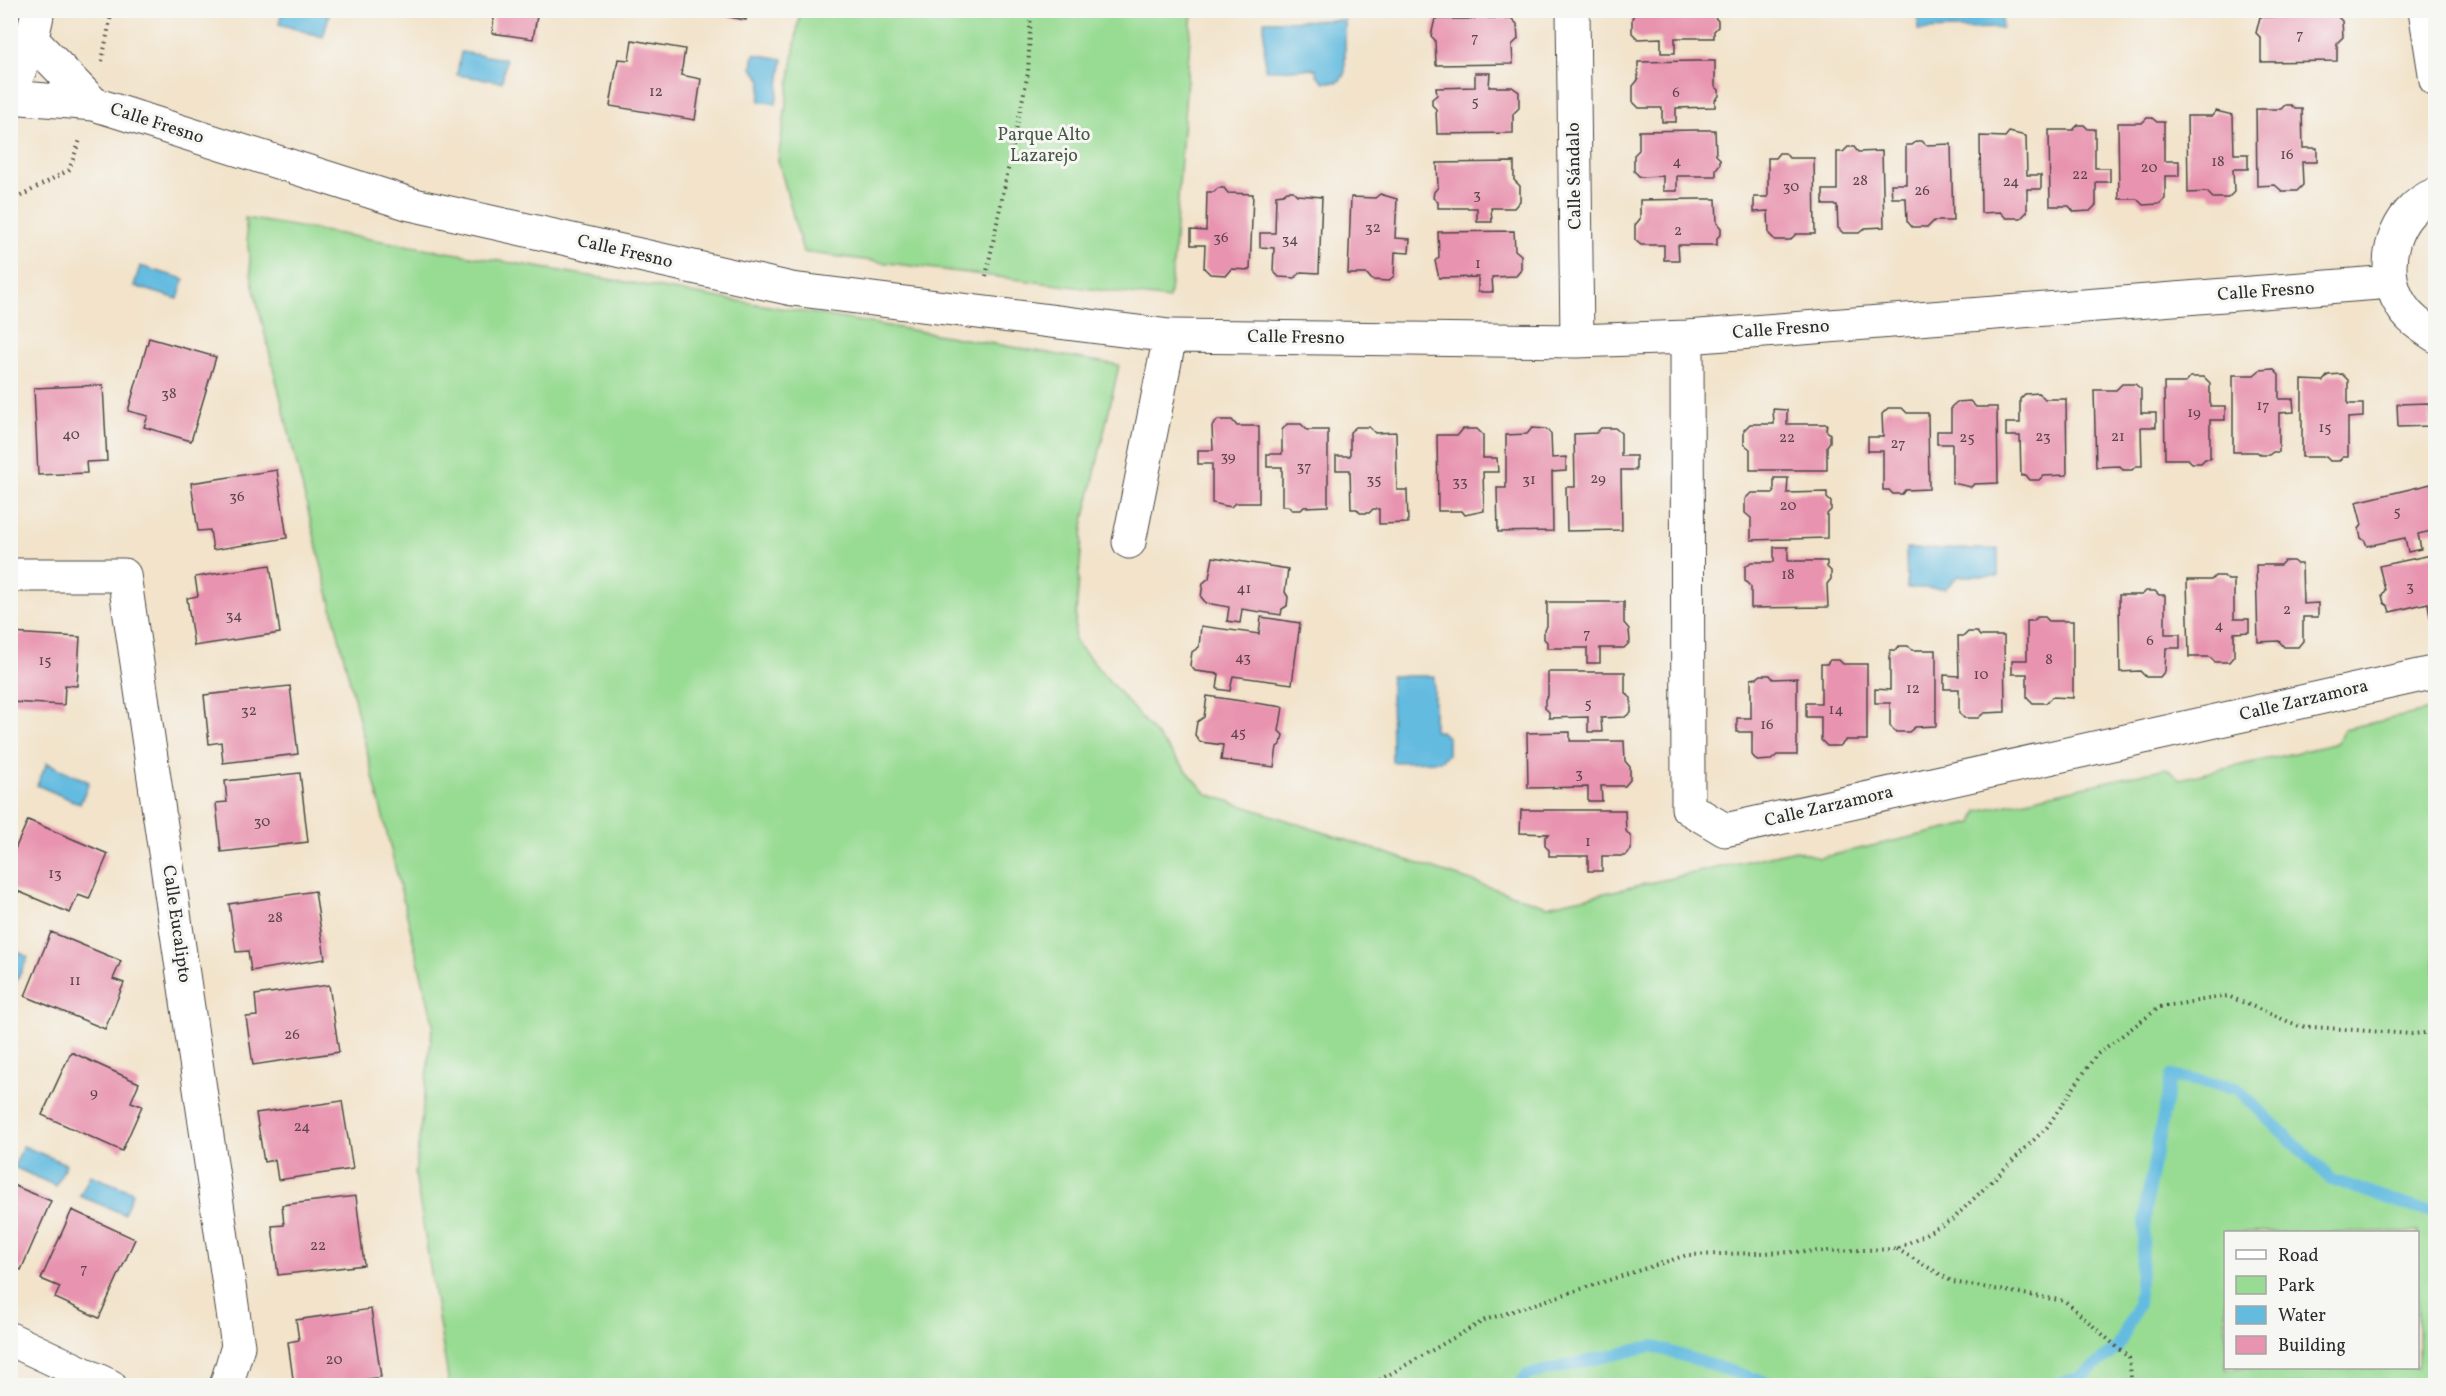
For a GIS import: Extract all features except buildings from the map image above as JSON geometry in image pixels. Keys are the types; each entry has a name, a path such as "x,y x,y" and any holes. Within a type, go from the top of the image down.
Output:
{"street":[{"name":"Calle Sándalo","path":"1573,10 1577,341"},
{"path":"2425,10 2436,80"},
{"name":"Calle Fresno","path":"35,26 94,104"},
{"path":"10,88 21,70 35,26"},
{"name":"Calle Fresno","path":"10,97 94,104 410,204 792,289 1170,336 1577,341 1688,337 2391,282"},
{"path":"2436,194 2428,197 2409,212 2396,234 2390,257 2391,282 2400,305 2416,323 2436,336"},
{"path":"1128,542 1170,336"},
{"name":"Calle Zarzamora","path":"1688,337 1688,808 1725,830 2436,672"},
{"name":"Calle Eucalipto","path":"10,575 124,575 238,1346 226,1386"},
{"path":"10,1339 110,1386"}],"path":[{"path":"978,312 1028,73 1031,10"},
{"path":"1369,1386 1485,1320 1687,1255 1898,1249 1952,1220 2047,1127 2096,1055 2160,1007 2228,996 2299,1026 2412,1034 2436,1032"},
{"path":"1898,1249 1953,1282 2065,1301 2129,1358 2132,1386"}],"green space":[{"name":"Parque Alto Lazarejo","path":"800,11 1192,11 1169,299 803,252 778,160"},
{"path":"245,218 1119,365 1083,526 1074,640 1207,794 1547,906 1796,850 1819,858 1973,823 1978,811 2166,768 2180,779 2338,743 2344,729 2435,709 2435,1385 449,1385 415,1174 433,1022 252,281"}],"water":[{"path":"282,11 314,11 329,15 323,37 279,24"},
{"path":"1918,11 2002,11 2002,28 1918,30"},
{"path":"1345,20 1345,75 1338,82 1324,82 1317,75 1316,69 1265,70 1264,21"},
{"path":"461,52 506,59 502,82 457,75"},
{"path":"754,54 783,59 776,104 759,101 762,80 752,68"},
{"path":"140,266 184,279 178,299 134,286"},
{"path":"1906,549 1998,549 1998,576 1958,576 1946,588 1907,588"},
{"path":"1391,676 1434,676 1434,731 1441,731 1448,738 1448,754 1440,761 1392,762"},
{"path":"47,763 89,782 80,804 37,785"},
{"path":"11,948 28,957 11,993"},
{"path":"23,1146 66,1164 56,1186 14,1167"},
{"path":"90,1175 133,1192 124,1214 80,1196"}],"waterway":[{"path":"2048,1386 2080,1378 2118,1347 2138,1304 2147,1198 2171,1076 2236,1088 2332,1180 2419,1209 2436,1211"},
{"path":"1518,1386 1527,1375 1652,1346 1778,1386"}]}
